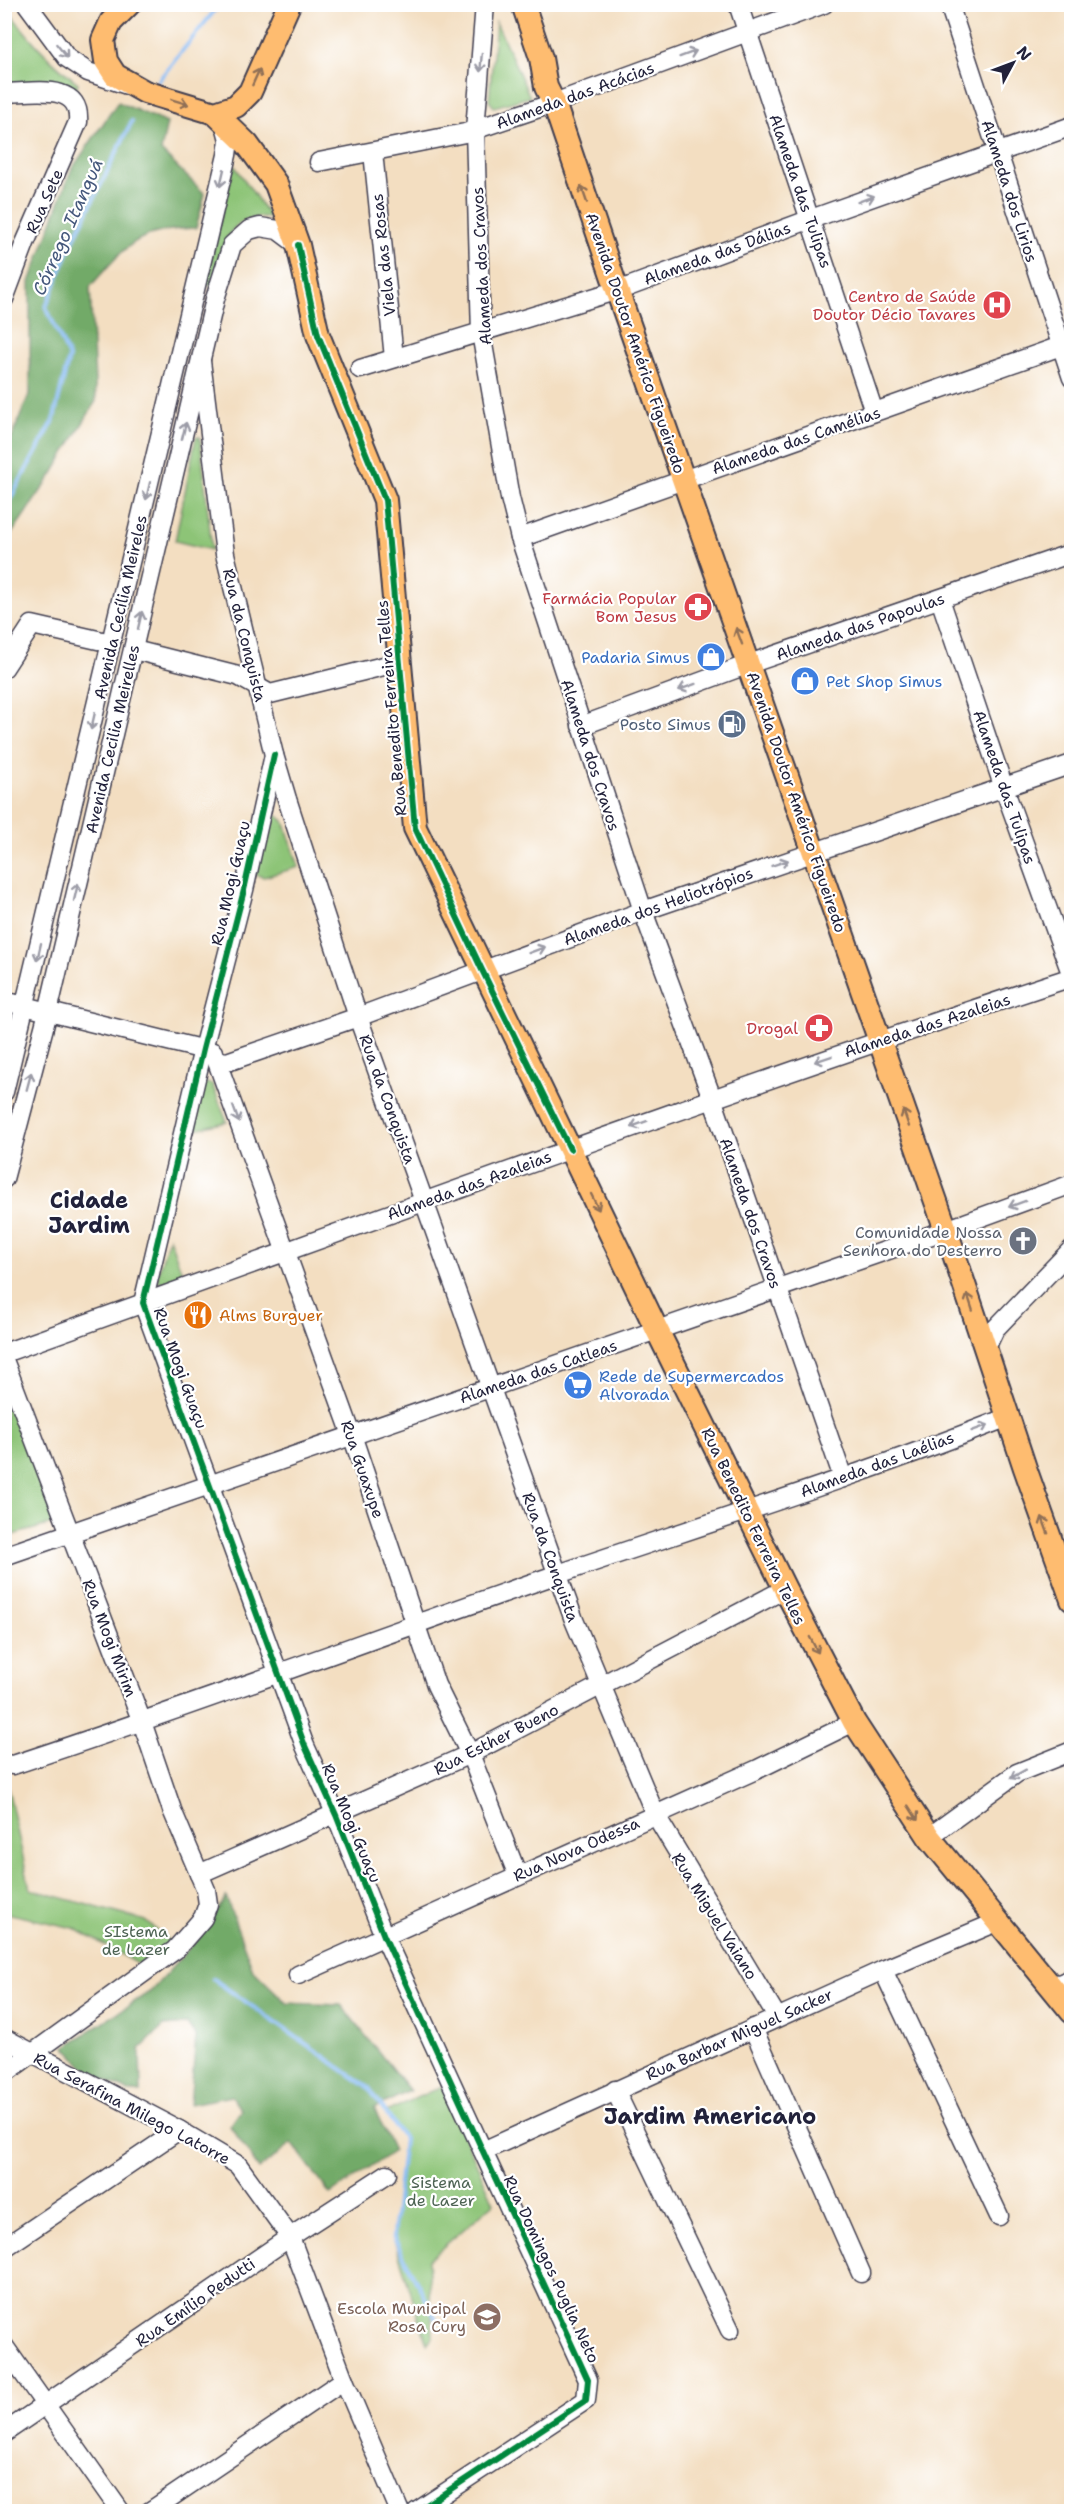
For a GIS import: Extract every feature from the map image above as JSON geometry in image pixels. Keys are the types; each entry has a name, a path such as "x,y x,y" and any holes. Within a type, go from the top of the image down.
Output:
{"main road":[{"path":"129,4 105,32 106,61 115,75 145,92 219,117 236,106 250,92 289,4"},
{"path":"506,4 550,95"},
{"name":"Avenida Doutor Américo Figueiredo","path":"523,4 541,58 550,95 946,1230 1071,1600"},
{"name":"Rua Benedito Ferreira Telles","path":"219,117 247,144 276,184 298,245 318,335 385,500 415,828 657,1330 785,1589 854,1722 929,1837 1071,2012"}],"street":[{"path":"27,4 67,58 88,72 145,92"},
{"name":"Alameda dos Cravos","path":"485,4 475,129 481,333 510,498 520,538 643,911 712,1098 843,1478"},
{"name":"Alameda das Tulipas","path":"738,4 874,412"},
{"name":"Alameda das Acácias","path":"319,162 475,129 550,95 747,32 824,4"},
{"name":"Alameda dos Lirios","path":"949,4 997,152 1066,344 1071,378"},
{"name":"Rua Sete","path":"4,93 64,93 75,103 79,112 78,122 25,243 4,299"},
{"name":"Avenida Cecília Meireles","path":"4,1092 227,156 229,140 219,117"},
{"name":"Alameda das Dálias","path":"360,369 617,290 1071,126"},
{"name":"Viela das Rosas","path":"373,152 394,358"},
{"name":"Avenida Cecilia Meirelles","path":"4,1179 48,1012 215,299 232,245 249,230 260,227 278,230 298,245"},
{"path":"195,294 215,299"},
{"name":"Alameda das Camélias","path":"520,538 1066,344"},
{"name":"Rua da Conquista","path":"201,361 225,554 287,799 358,1017 426,1201 558,1574 600,1686 655,1814"},
{"name":"Alameda das Papoulas","path":"581,726 749,664 1071,553"},
{"name":"Alameda das Tulipas","path":"940,599 1071,976"},
{"path":"4,668 32,625 111,644"},
{"path":"134,650 238,676 270,694 400,662"},
{"name":"Rua Mogi Guaçu","path":"274,754 210,1054 142,1304 210,1483 305,1746 336,1815 384,1936 483,2151"},
{"name":"Alameda dos Heliotrópios","path":"4,1001 210,1054 247,1055 358,1017 643,911 1071,764"},
{"name":"Rua Mogi Guaçu","path":"259,821 272,805 287,799"},
{"name":"Alameda das Azaleias","path":"4,1353 712,1098 1071,976"},
{"name":"Rua Guaxupe","path":"210,1054 285,1250 352,1435 436,1685 470,1754 518,1876"},
{"name":"Alameda das Catleas","path":"4,1556 946,1230 1071,1184"},
{"path":"986,1348 995,1329 1071,1248"},
{"name":"Rua Mogi Mirim","path":"4,1360 142,1722 172,1810 206,1890 208,1904 203,1918 175,1950 33,2055"},
{"name":"Alameda das Laélias","path":"4,1764 13,1765 142,1722 414,1624 843,1478 1008,1417"},
{"name":"Rua Esther Bueno","path":"199,1874 470,1754 785,1589"},
{"name":"Rua Nova Odessa","path":"298,1975 758,1770 854,1722"},
{"path":"929,1837 1017,1773 1071,1751"},
{"name":"Rua Miguel Vaiano","path":"655,1814 777,2017"},
{"name":"Rua Barbar Miguel Sacker","path":"483,2151 777,2017 997,1922"},
{"path":"883,1970 999,2216"},
{"path":"1048,1983 1060,1984 1071,1978"},
{"path":"753,2028 861,2273"},
{"name":"Rua Serafina Milego Latorre","path":"4,2038 179,2130 238,2165 290,2236 345,2380 400,2511"},
{"path":"4,2074 33,2055"},
{"path":"615,2090 730,2330"},
{"path":"4,2248 179,2130"},
{"name":"Rua Domingos Puglia Neto","path":"416,2511 586,2400 588,2380 483,2151"},
{"name":"Rua Emílio Pedutti","path":"4,2433 290,2236 387,2174"},
{"path":"4,2346 121,2511"},
{"path":"149,2511 345,2380"}],"green space":[{"path":"4,5 38,47 78,83 76,89 54,84 5,84"},
{"path":"496,22 530,97 494,107 489,101"},
{"path":"118,102 167,123 161,151 205,194 196,228 159,232 135,242 114,260 90,287 96,401 52,475 5,543 5,454 30,392 30,282 71,170"},
{"path":"234,165 270,217 255,218 234,228 222,248 212,286 204,284"},
{"path":"196,437 200,437 212,550 175,541"},
{"path":"271,814 284,821 299,867 264,877 256,875 266,821"},
{"path":"205,1083 212,1084 227,1122 191,1130 200,1086"},
{"path":"169,1237 183,1275 162,1283 157,1277"},
{"path":"5,1390 56,1523 4,1537"},
{"name":"SIstema de Lazer","path":"7,1784 30,1889 146,1921 171,1943 140,1965 74,1928 5,1913 4,1785"},
{"path":"226,1897 253,1970 287,2003 341,2005 410,2091 374,2108 394,2151 330,2194 292,2143 259,2169 230,2126 241,2110 231,2096 190,2104 196,2037 187,2024 164,2026 140,2049 141,2093 128,2091 90,2073 65,2047 151,1991 203,1933"},
{"name":"Sistema de Lazer","path":"442,2086 494,2203 428,2260 433,2336 427,2344 393,2236 404,2139 386,2112"}],"waterway":[{"name":"Córrego Itanguá","path":"158,81 220,4"},
{"name":"Córrego Itanguá","path":"4,510 53,422 69,357 46,307 70,247 132,121"},
{"path":"213,1979 369,2088 404,2139 393,2236 436,2319"}],"cycle path":[{"path":"298,245 318,335 385,500 415,828 570,1149"},
{"path":"274,755 244,890 203,1049 143,1303 305,1746 336,1815 384,1936 588,2380 586,2400 416,2512"}],"place":[{"name":"Centro de Saúde Doutor Décio Tavares","path":"997,305"},
{"name":"Farmácia Popular Bom Jesus","path":"698,607"},
{"name":"Padaria Simus","path":"711,657"},
{"name":"Pet Shop Simus","path":"805,681"},
{"name":"Posto Simus","path":"732,724"},
{"name":"Drogal","path":"819,1028"},
{"name":"Comunidade Nossa Senhora do Desterro","path":"1023,1241"},
{"name":"Alms Burguer","path":"198,1315"},
{"name":"Rede de Supermercados Alvorada","path":"578,1385"},
{"name":"Escola Municipal Rosa Cury","path":"487,2317"}],"district":[{"name":"Cidade Jardim","path":"89,1212"},
{"name":"Jardim Americano","path":"710,2116"}]}
